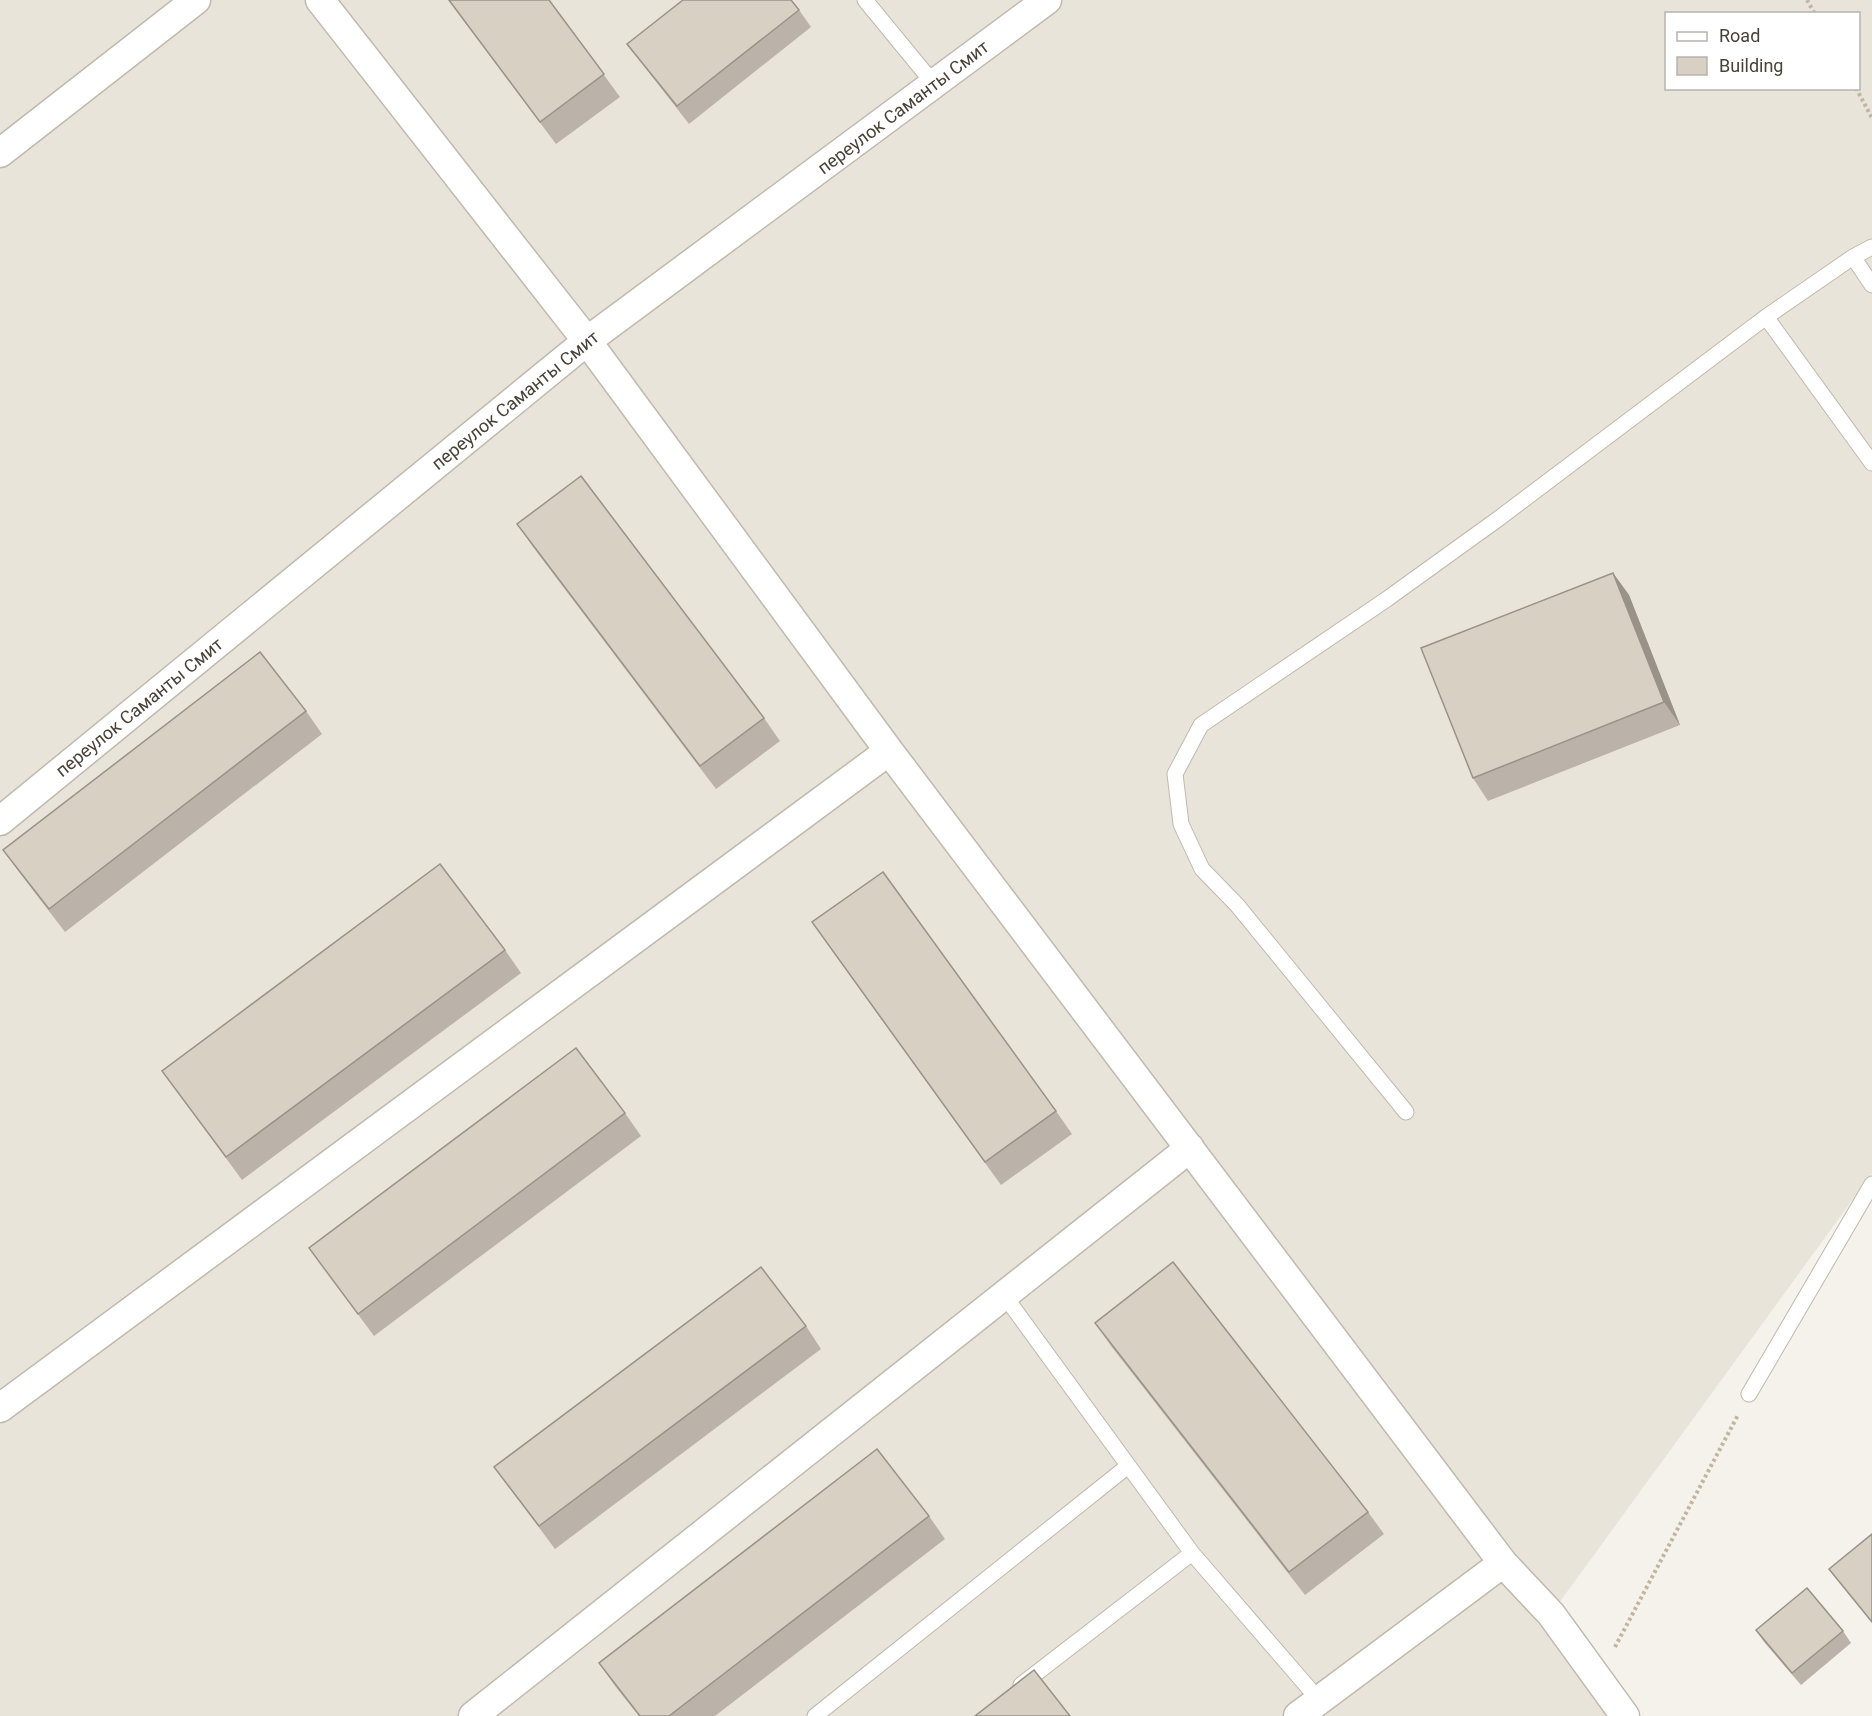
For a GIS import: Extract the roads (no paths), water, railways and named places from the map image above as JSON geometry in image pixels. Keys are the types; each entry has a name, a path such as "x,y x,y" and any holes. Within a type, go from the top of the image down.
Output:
{"street":[{"path":"0,153 196,0"},
{"path":"320,0 587,341 889,751 1503,1563 1551,1614 1625,1716"},
{"name":"переулок Саманты Смит","path":"0,821 587,341 1047,0"},
{"path":"0,1408 889,751"},
{"path":"473,1716 1190,1148"},
{"path":"1308,1708 1503,1563"}],"lane":[{"path":"866,0 933,84"},
{"path":"1407,1112 1237,905 1202,869 1181,824 1175,774 1201,725 1387,599 1498,519 1766,317 1853,257 1872,247"},
{"path":"1853,257 1872,285"},
{"path":"1766,317 1872,463"},
{"path":"1749,1394 1872,1184"},
{"path":"1004,1295 1308,1708"},
{"path":"815,1716 1128,1466"},
{"path":"1008,1695 1192,1553"}]}
